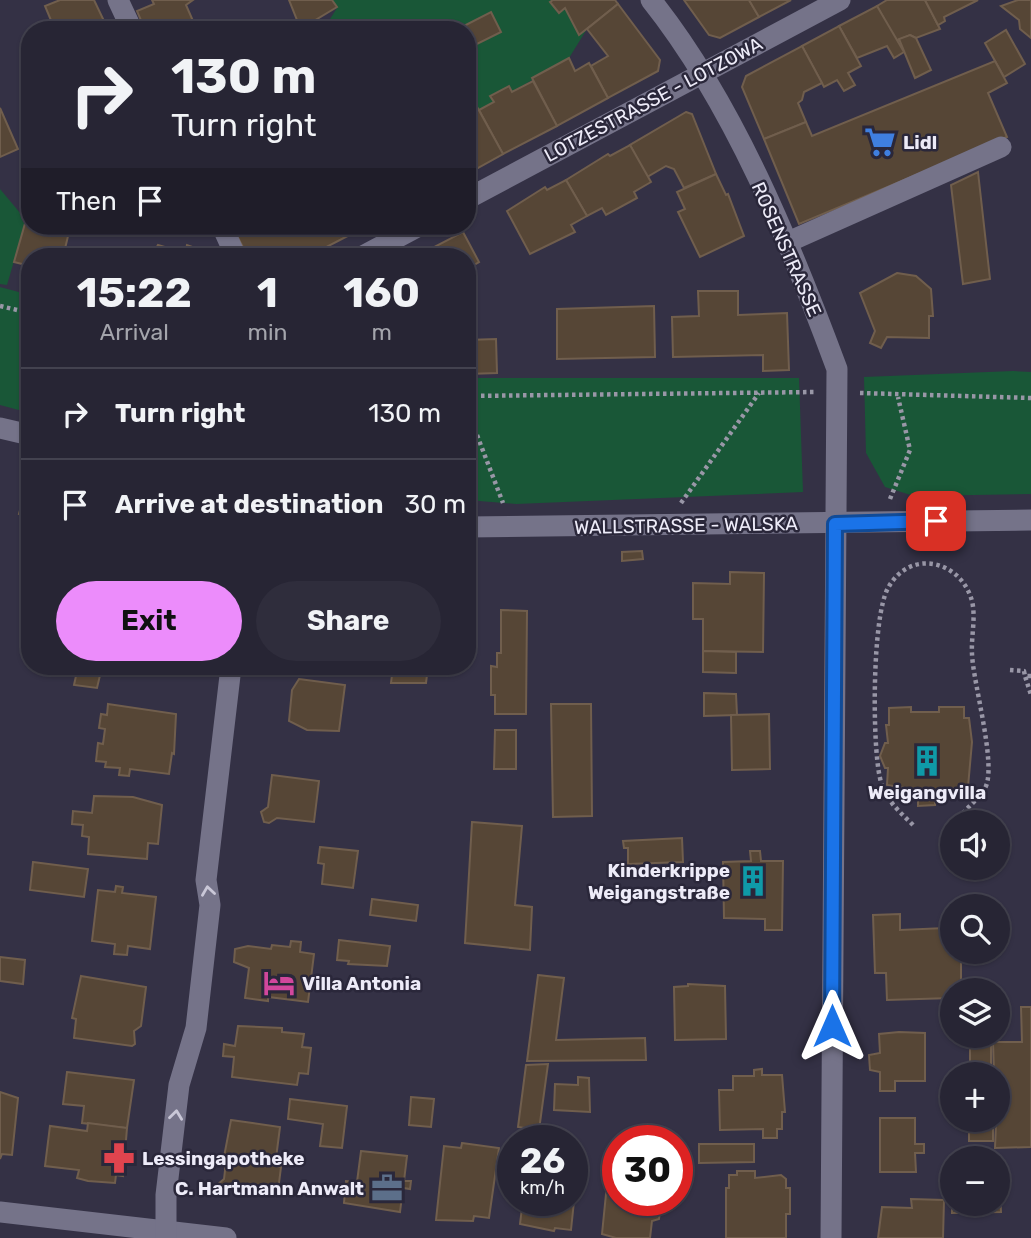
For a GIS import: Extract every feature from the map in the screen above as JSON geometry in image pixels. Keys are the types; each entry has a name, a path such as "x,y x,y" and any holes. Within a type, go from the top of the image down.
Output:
{"street":[{"path":"118,0 128,21"},
{"name":"ROSENSTRASSE","path":"651,0 704,72 788,243 836,369 831,1238"},
{"name":"LOTZESTRASSE - LOTZOWA","path":"476,195 840,0"},
{"path":"788,243 1001,147"},
{"path":"378,248 402,235"},
{"path":"0,428 21,433"},
{"name":"WALLSTRASSE - WALSKA","path":"476,527 1031,520"},
{"path":"165,1235 179,1085 196,1028 209,905 206,880 230,675"},
{"path":"0,1212 165,1235 226,1238"}],"path":[{"path":"0,306 21,311"},
{"path":"476,396 836,391 898,397 1031,398"},
{"path":"666,524 760,393"},
{"path":"890,522 890,497 910,450 898,397"},
{"path":"476,433 512,528"},
{"path":"913,825 892,804 880,779 876,655 882,604 888,588 905,569 927,563 938,563 958,574 971,599 974,613 972,655 982,712 987,783 979,797 963,810"},
{"path":"1010,670 1024,671 1028,676 1031,695"}],"green space":[{"path":"332,0 553,0 550,2 558,13 565,8 579,35 587,29 569,58 512,92 508,86 491,96 494,102 479,110 476,105 476,21 329,21 337,8"},
{"path":"0,189 21,214 22,235 7,285 0,284"},
{"path":"0,287 21,293 21,411 0,405"},
{"path":"1031,372 1031,494 914,496 885,487 866,453 864,377"},
{"path":"476,378 799,378 803,492 516,504 476,501"}],"building":[{"path":"60,0 94,0 104,21 51,21 45,6"},
{"path":"152,0 193,0 186,5 193,21 141,21 137,11 154,4"},
{"path":"289,0 332,0 337,7 314,21 297,21"},
{"path":"615,0 618,4 579,35 565,8 559,13 550,2"},
{"path":"684,0 749,0 759,17 720,38 709,35"},
{"path":"749,0 791,0 759,17"},
{"path":"887,0 925,0 940,29 916,38 910,35 896,41 877,6"},
{"path":"925,0 978,0 944,17 945,21 938,25"},
{"path":"1018,0 1031,0 1031,38 1020,29 1019,20 1001,6"},
{"path":"618,4 660,60 658,71 608,98 591,66 608,56 587,29"},
{"path":"877,6 904,52 894,58 887,46 857,58 839,26"},
{"path":"491,12 501,32 476,44 476,21 474,21"},
{"path":"839,26 861,66 848,73 855,85 844,91 837,80 824,87 802,46"},
{"path":"1006,30 1025,64 1004,77 985,43"},
{"path":"910,35 916,38 931,70 915,78 899,39"},
{"path":"802,46 822,83 804,92 798,103 806,122 764,139 742,87 746,76"},
{"path":"569,58 575,71 589,63 608,98 557,126 532,78"},
{"name":"Lidl","path":"995,61 1007,83 988,93 1007,137 799,224 764,139 806,122 812,136"},
{"path":"533,81 557,126 503,154 479,110 494,102 490,96 509,86 512,92"},
{"path":"476,105 503,154 476,169"},
{"path":"0,108 18,149 0,157"},
{"path":"686,112 692,114 716,174 684,188 674,169 666,166 647,177 630,145"},
{"path":"630,145 651,182 634,192 637,198 606,215 602,208 587,216 566,180 608,154 610,156"},
{"path":"978,172 990,279 963,284 951,185"},
{"path":"716,174 726,195 728,194 744,236 700,257 678,212 685,209 677,192"},
{"path":"566,180 587,216 571,225 575,232 530,254 507,211 545,187 547,190"},
{"path":"22,235 68,235 65,248 21,248 21,264 14,262"},
{"path":"237,235 350,235 324,248 243,248"},
{"path":"457,235 465,235 472,248 432,248"},
{"path":"897,273 916,276 931,289 933,316 929,316 929,338 887,337 881,348 870,343 875,331 860,293"},
{"path":"698,291 738,291 738,315 787,313 789,370 763,371 763,355 673,357 672,317 699,316"},
{"path":"654,306 655,357 557,359 557,309"},
{"path":"496,339 497,373 476,374 476,340"},
{"path":"642,551 643,559 622,561 622,552"},
{"path":"730,572 764,573 763,652 703,651 703,619 693,619 693,583 730,584"},
{"path":"501,610 527,611 526,714 495,714 495,695 491,695 491,666 497,667 497,653 501,653"},
{"path":"703,651 736,652 736,673 703,672"},
{"path":"76,675 100,675 97,688 74,685"},
{"path":"392,675 427,675 426,683 391,683"},
{"path":"299,679 345,685 339,731 307,730 289,721 292,690"},
{"path":"704,693 736,694 737,715 704,716"},
{"path":"108,704 176,714 174,754 172,753 169,774 130,769 129,776 119,775 120,768 105,767 106,762 96,761 98,743 103,744 105,729 99,728 101,714 107,715"},
{"path":"551,704 591,704 592,816 553,817"},
{"name":"Weigangvilla","path":"911,707 911,712 939,712 939,707 964,707 964,718 969,718 972,742 968,787 935,790 935,805 918,806 918,790 887,785 888,768 885,768 880,756 885,743 888,743 886,725 889,725 889,708"},
{"path":"769,714 770,769 732,770 731,715"},
{"path":"495,730 516,730 516,769 494,769"},
{"path":"272,775 319,781 314,822 277,818 269,823 264,822 261,812 268,807"},
{"path":"94,796 133,797 162,805 158,844 148,843 147,859 88,854 89,837 82,836 83,825 72,824 73,811 92,813"},
{"path":"472,822 522,826 515,905 532,907 530,950 465,943"},
{"path":"682,838 683,862 628,864 628,848 624,848 623,841"},
{"path":"320,847 358,851 353,888 322,884 324,864 318,863"},
{"name":"Kinderkrippe Weigangstraße","path":"750,851 760,851 761,861 783,861 782,930 765,930 765,919 724,918 723,862 751,861"},
{"path":"33,862 88,869 84,897 30,890"},
{"path":"116,886 123,887 122,893 156,897 150,949 128,946 127,955 114,954 115,944 92,941 98,890 115,892"},
{"path":"372,899 418,905 416,921 370,915"},
{"path":"900,914 900,930 940,928 940,964 961,964 961,978 940,978 940,998 887,1000 886,973 875,973 873,915"},
{"path":"339,940 390,946 387,966 348,964 349,961 337,960"},
{"name":"Villa Antonia","path":"291,941 301,942 300,952 314,954 308,1002 268,997 268,1001 245,998 249,968 234,962 235,949 248,946 271,949 272,945 290,947"},
{"path":"0,957 25,960 23,984 0,981"},
{"path":"538,975 564,978 556,1040 645,1038 646,1060 527,1061"},
{"path":"81,976 146,987 141,1026 134,1031 135,1044 132,1046 74,1038 76,1019 72,1018"},
{"path":"688,984 725,986 726,1039 675,1040 674,987"},
{"path":"1021,1007 1031,1007 1031,1147 995,1146 996,1132 1010,1132 1010,1062 994,1062 993,1048 1010,1048 1010,1042 1022,1042"},
{"path":"238,1026 282,1028 282,1032 304,1034 302,1047 311,1048 308,1074 299,1073 297,1085 232,1077 234,1057 223,1056 224,1044 235,1046"},
{"path":"925,1033 925,1081 895,1081 895,1091 880,1091 880,1072 870,1070 869,1055 880,1053 879,1034"},
{"path":"970,1048 991,1048 991,1062 970,1062"},
{"path":"548,1064 540,1125 518,1125 526,1065"},
{"path":"762,1069 762,1075 782,1075 785,1112 782,1112 782,1129 777,1129 777,1138 763,1138 763,1129 720,1130 719,1090 733,1090 733,1076 754,1076 754,1070"},
{"path":"67,1072 134,1080 127,1128 82,1123 84,1106 63,1104"},
{"path":"578,1077 589,1078 590,1112 554,1110 555,1084 578,1085"},
{"path":"0,1092 18,1098 12,1155 2,1154 0,1159"},
{"path":"411,1097 434,1099 431,1127 409,1125"},
{"path":"290,1099 347,1106 342,1148 320,1146 323,1124 288,1119"},
{"path":"880,1118 915,1118 915,1144 924,1144 924,1153 915,1153 916,1172 880,1172"},
{"path":"231,1120 280,1127 275,1166 281,1167 278,1191 261,1189 260,1194 242,1192 243,1187 229,1185 221,1190 217,1185 224,1179 226,1162 223,1162"},
{"path":"88,1123 127,1128 123,1176 116,1175 115,1183 88,1181 77,1178 79,1170 45,1166 50,1126 87,1131"},
{"path":"969,1132 993,1132 993,1141 969,1141"},
{"path":"462,1143 497,1148 489,1218 474,1216 473,1221 436,1220 444,1146 461,1148"},
{"path":"699,1144 754,1144 754,1162 699,1163"},
{"path":"361,1151 407,1156 404,1181 411,1181 410,1189 403,1188 400,1212 344,1203 346,1181 357,1182"},
{"path":"737,1171 755,1171 755,1178 781,1175 786,1179 786,1188 790,1188 790,1214 786,1214 786,1238 726,1238 726,1188 729,1188 729,1175 737,1175"},
{"path":"911,1199 940,1200 940,1216 944,1216 943,1238 878,1238 882,1207 912,1208"},
{"path":"521,1216 572,1216 571,1230 555,1228 554,1231 520,1224"},
{"path":"604,1216 659,1216 659,1219 652,1221 650,1238 616,1238 602,1234"}],"place":[{"name":"Lidl","path":"880,142"},
{"name":"Weigangvilla","path":"927,761"},
{"name":"Kinderkrippe Weigangstraße","path":"753,881"},
{"name":"Villa Antonia","path":"279,983"},
{"name":"Lessingapotheke","path":"119,1158"},
{"name":"C. Hartmann Anwalt","path":"387,1188"}],"route":[{"path":"832,1026 835,524 936,521"}]}
